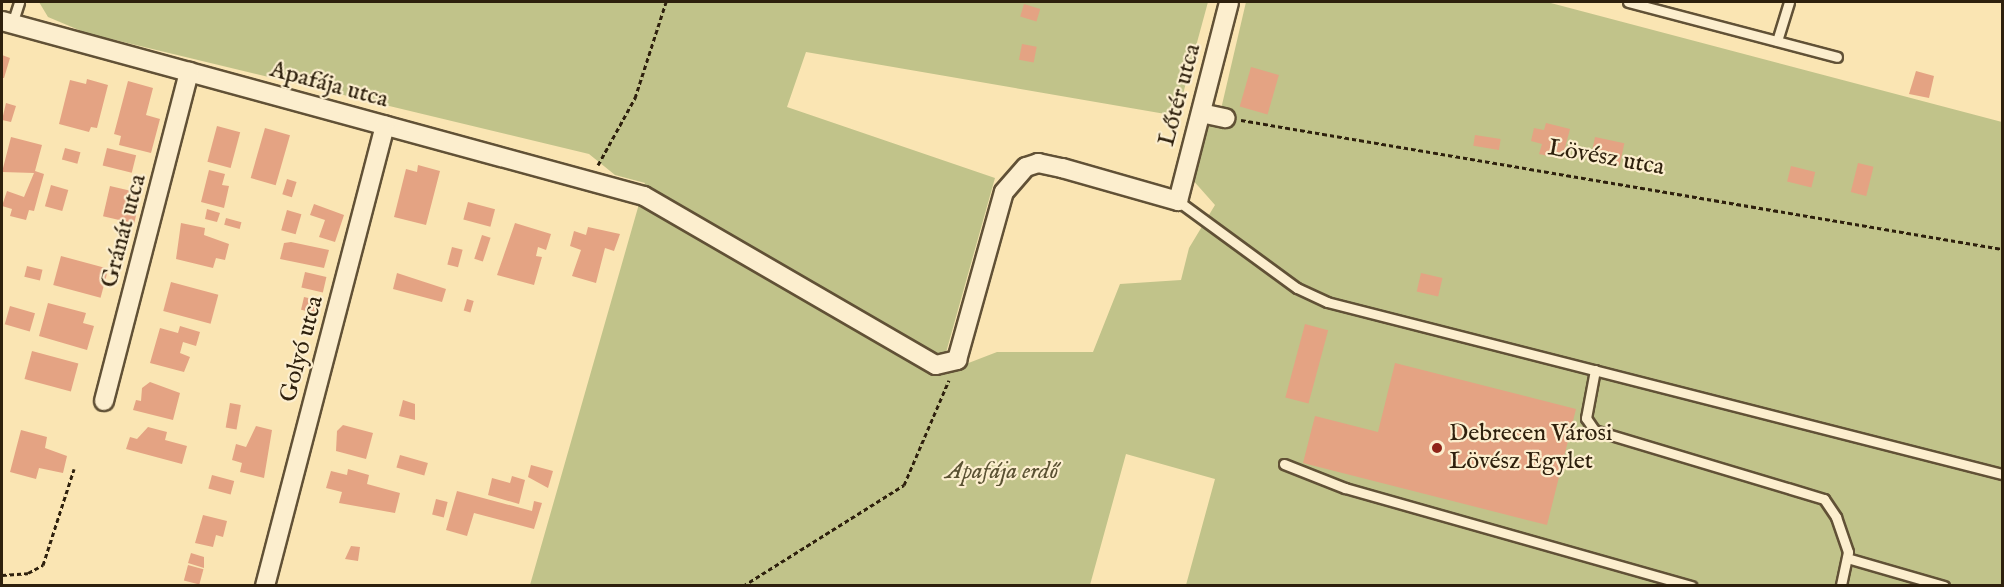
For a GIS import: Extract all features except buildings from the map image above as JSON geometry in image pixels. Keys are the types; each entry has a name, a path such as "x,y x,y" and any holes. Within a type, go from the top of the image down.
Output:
{"street":[{"name":"Lőtér utca","path":"1178,201 1229,2"},
{"name":"Apafája utca","path":"7,22 385,125 591,178 644,196 936,365 957,360"},
{"name":"Gránát utca","path":"104,401 189,72"},
{"path":"1201,113 1225,118"},
{"name":"Golyó utca","path":"265,585 385,125"},
{"path":"957,360 1004,192 1026,167 1038,163 1062,168 1178,201"}],"lane":[{"path":"7,22 19,2"},
{"path":"1628,2 1837,57"},
{"path":"1777,41 1789,2"},
{"path":"1178,201 1297,288 1327,302 2002,474"},
{"path":"1595,370 1586,418 1594,430 1824,499 1836,517 1847,558 1841,585"},
{"path":"1284,464 1346,488 1691,585"},
{"path":"1847,558 1944,585"}],"path":[{"path":"591,178 636,98 666,2"},
{"name":"Lövész utca","path":"1225,118 2002,249"},
{"path":"743,585 904,485 957,360"},
{"path":"2,575 28,573 43,565 74,469"}],"green space":[{"name":"Apafája erdő","path":"39,2 1208,2 1177,116 806,52 787,107 995,178 940,374 997,352 1093,352 1120,284 1181,280 1189,248 1215,205 1191,178 1205,120 1218,122 1246,2 1547,2 2002,122 2002,585 1186,585 1215,479 1126,454 1090,585 530,585 645,183 615,175 589,154 86,33 48,17"}],"place":[{"name":"Debrecen Városi Lövész Egylet","path":"1437,448"}]}
